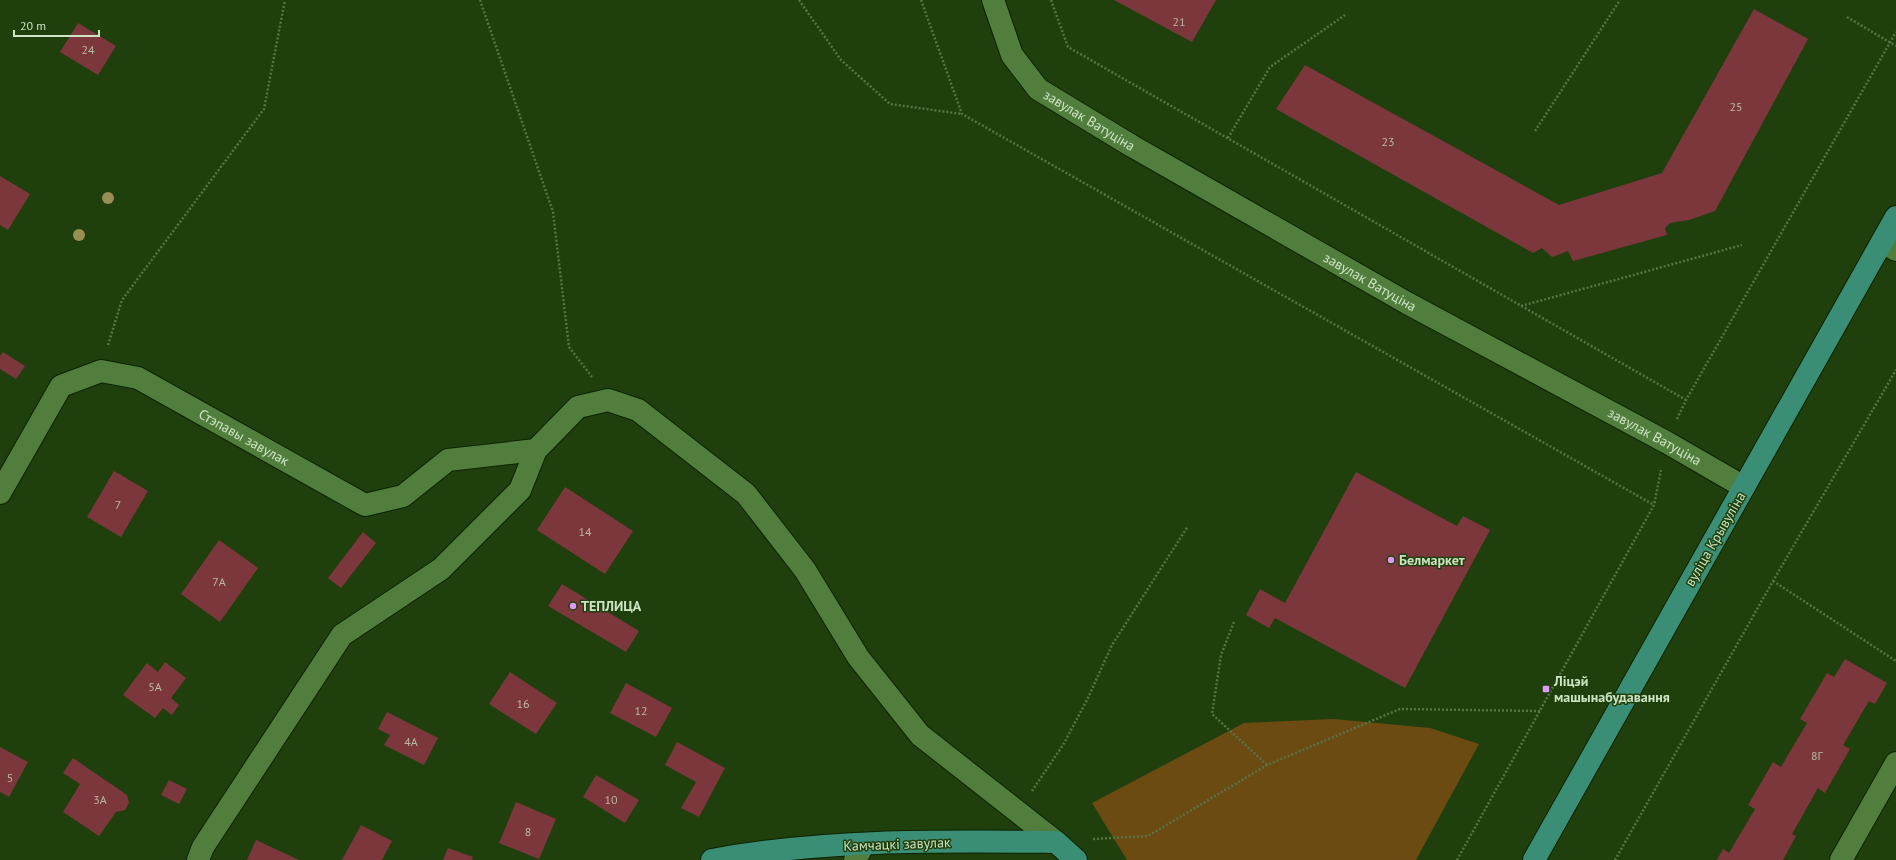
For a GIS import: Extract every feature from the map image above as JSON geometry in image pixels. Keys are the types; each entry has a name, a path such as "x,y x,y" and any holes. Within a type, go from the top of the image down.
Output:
{"main road":[{"name":"вуліца Крывуліна","path":"1534,860 1744,487 1889,246 1896,217"},
{"name":"Камчацкі завулак","path":"712,860 757,852 859,852 968,841 1056,842"},
{"path":"1056,842 1076,860"}],"street":[{"name":"завулак Ватуціна","path":"993,0 1012,55 1038,89 1132,146 1407,303 1666,442 1744,487"},
{"name":"Стэпавы завулак","path":"101,371 138,378 364,505 403,496 448,460 536,450"},
{"path":"0,493 61,386 101,371"},
{"path":"198,860 203,847 342,635 440,569 520,490 536,450 578,407 608,400 638,410 746,494 805,570 858,657 920,735 1056,842"},
{"path":"1841,860 1896,763"}],"path":[{"path":"101,371 122,300 264,109 285,0"},
{"path":"480,0 553,212 569,347 608,400"},
{"path":"799,0 842,60 890,104 962,114 1654,505"},
{"path":"921,0 962,114"},
{"path":"1051,0 1068,47 1686,400"},
{"path":"1535,131 1620,0"},
{"path":"1228,138 1270,67 1345,15"},
{"path":"1847,17 1896,46"},
{"path":"1457,860 1654,505 1666,442 1686,400 1896,32"},
{"path":"1520,306 1742,245"},
{"path":"1615,860 1773,581 1896,370"},
{"path":"1018,812 1063,745 1087,700 1112,645 1188,526"},
{"path":"1773,581 1896,661"},
{"path":"1234,622 1221,655 1212,714 1267,765"},
{"path":"1056,842 1148,836 1267,765 1400,709 1540,711"}],"shaded area":[{"path":"1334,719 1430,728 1479,744 1416,860 1127,860 1092,803 1244,723"}],"building":[{"path":"1114,0 1216,0 1192,42"},
{"path":"1754,9 1808,39 1715,211 1689,220 1670,223 1665,228 1667,235 1573,261 1568,251 1552,257 1542,248 1533,253 1276,109 1305,65 1559,205 1662,173"},
{"path":"78,23 116,46 98,75 60,52"},
{"path":"0,176 30,194 8,230 0,225"},
{"path":"3,352 25,366 16,379 0,369 0,356"},
{"path":"114,471 148,491 121,537 87,517"},
{"name":"Белмаркет","path":"1356,472 1457,526 1463,516 1490,530 1405,688 1275,618 1269,628 1246,615 1260,589 1285,603"},
{"path":"565,487 633,531 605,574 537,530"},
{"path":"363,532 376,543 341,588 328,578"},
{"path":"219,540 258,568 220,622 181,594"},
{"path":"562,584 639,631 626,652 548,606"},
{"path":"1845,659 1887,683 1875,704 1869,701 1843,745 1850,749 1825,793 1818,788 1792,834 1796,836 1783,860 1717,860 1723,849 1729,853 1755,809 1748,805 1773,762 1781,767 1807,723 1800,719 1827,673 1834,677"},
{"path":"165,662 186,678 171,698 179,705 172,715 163,708 155,718 123,695 147,663 158,672"},
{"path":"510,672 557,703 536,734 489,704"},
{"path":"626,683 672,708 656,737 610,713"},
{"path":"387,712 438,738 424,765 384,745 390,735 378,729"},
{"path":"677,742 725,768 699,817 681,808 696,782 665,765"},
{"path":"0,747 28,762 9,797 0,792"},
{"path":"73,758 127,795 129,803 125,810 116,812 99,836 63,812 80,784 63,773"},
{"path":"596,775 639,800 625,823 583,797"},
{"path":"169,780 187,789 179,804 161,795"},
{"path":"516,802 556,819 539,859 499,843"},
{"path":"361,825 392,841 382,860 342,860"},
{"path":"256,840 299,860 247,860"},
{"path":"448,848 473,857 472,860 443,860"}],"place":[{"name":"Белмаркет","path":"1391,560"},
{"name":"ТЕПЛИЦА","path":"573,606"},
{"name":"Ліцэй машынабудавання","path":"1546,689"}]}
